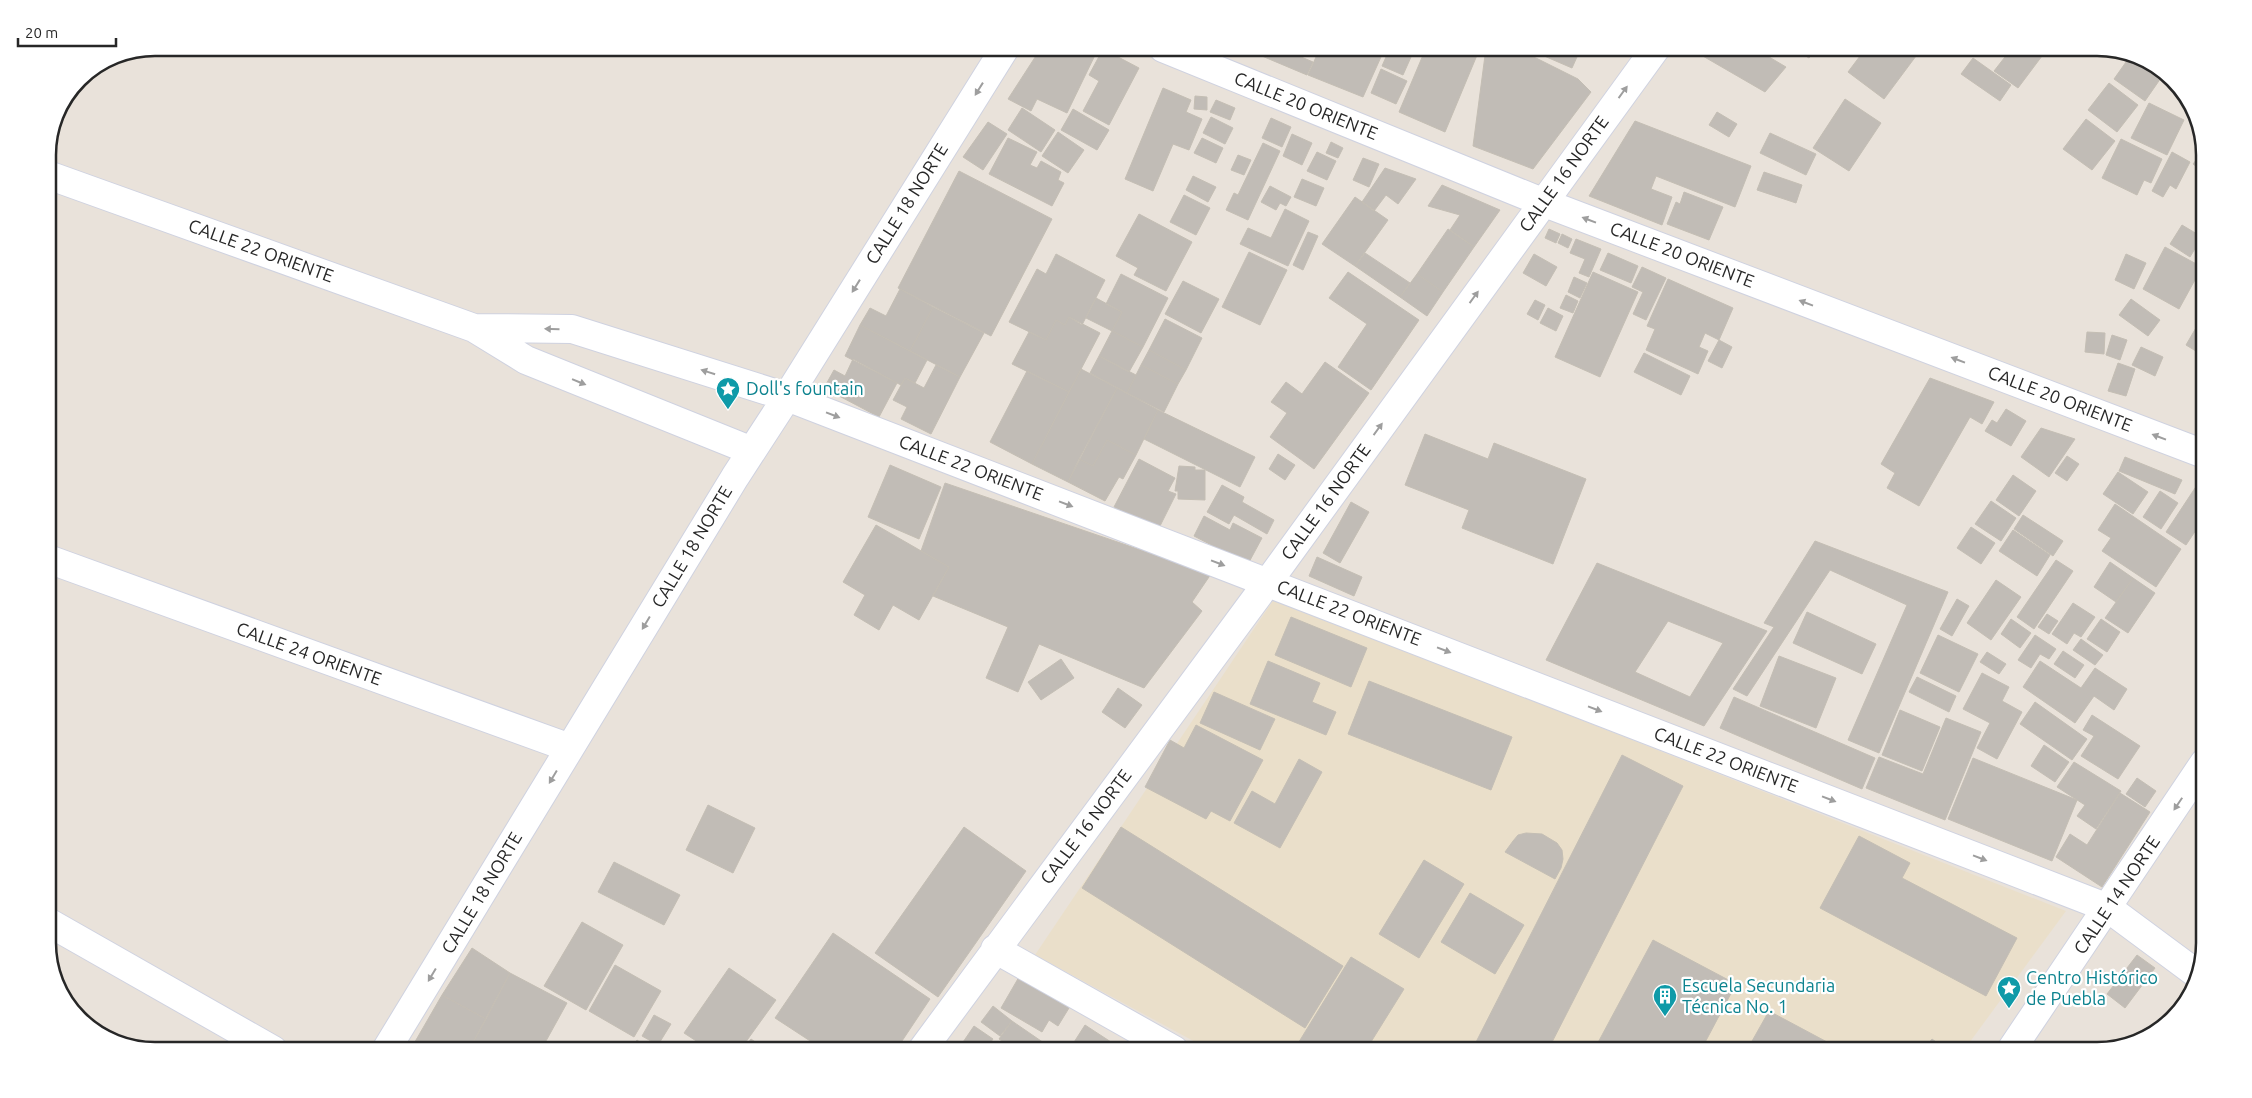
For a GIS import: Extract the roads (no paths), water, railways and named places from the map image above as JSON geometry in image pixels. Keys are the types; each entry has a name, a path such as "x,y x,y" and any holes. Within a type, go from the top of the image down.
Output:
{"street":[{"name":"CALLE 18 NORTE","path":"391,1042 752,451 1000,56"},
{"name":"CALLE 20 ORIENTE","path":"1183,56 1542,202 2196,451"},
{"name":"CALLE 16 NORTE","path":"928,1042 1268,582 1542,202 1650,56"},
{"name":"CALLE 22 ORIENTE","path":"56,178 474,328 526,360 752,451"},
{"name":"CALLE 22 ORIENTE","path":"474,328 572,329 787,397 2108,908 2192,970"},
{"name":"CALLE 24 ORIENTE","path":"56,563 570,748"},
{"name":"CALLE 14 NORTE","path":"2016,1042 2108,908 2196,775"},
{"path":"56,927 258,1042"},
{"path":"995,949 1160,1042"}],"place":[{"name":"Doll's fountain","path":"728,410"},
{"name":"Centro Histórico de Puebla","path":"2009,1009"},
{"name":"Escuela Secundaria Técnica No. 1","path":"1665,1017"}]}
